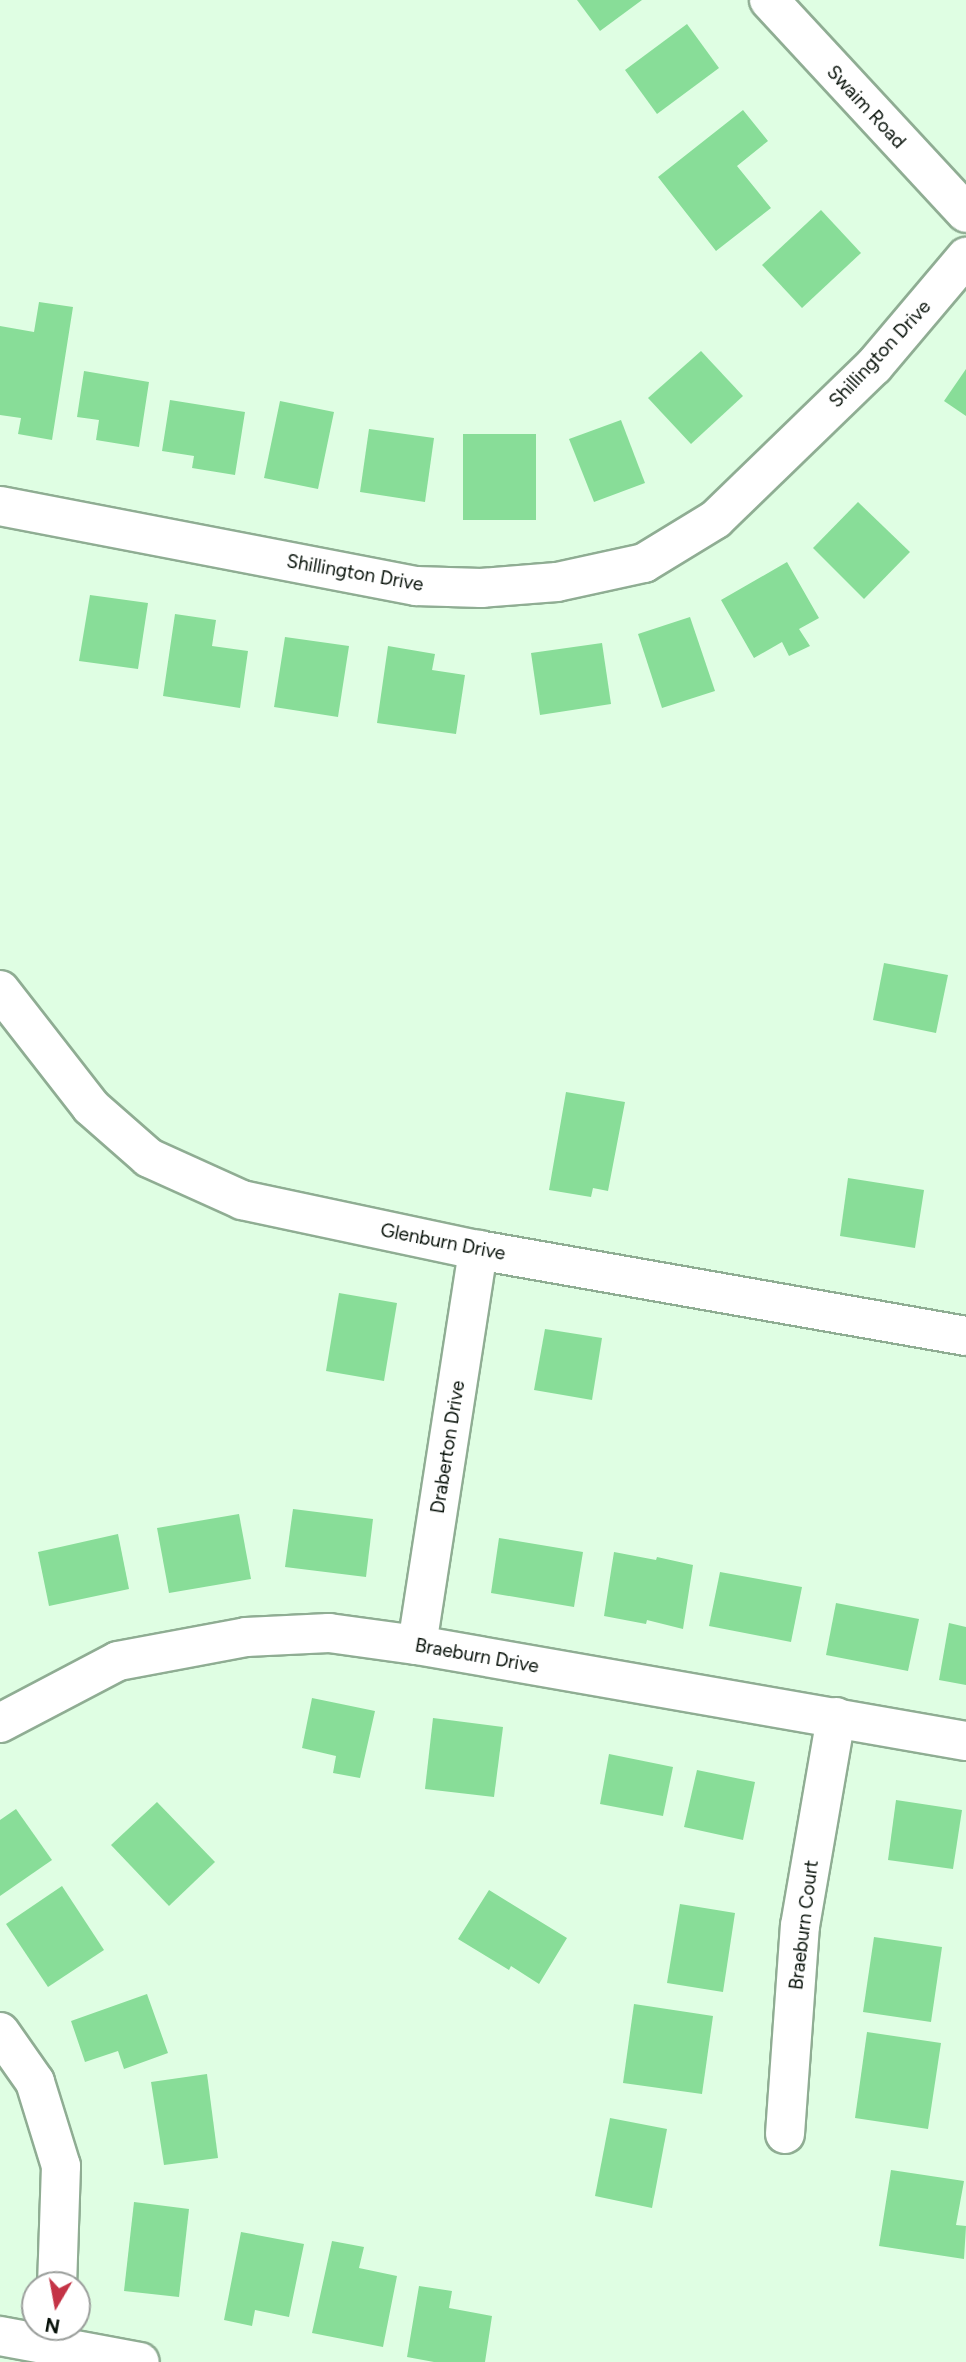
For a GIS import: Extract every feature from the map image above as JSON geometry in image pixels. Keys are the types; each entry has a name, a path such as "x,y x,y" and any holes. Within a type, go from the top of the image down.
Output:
{"street":[{"name":"Swaim Road","path":"769,0 966,212"},
{"name":"Shillington Drive","path":"0,506 416,586 481,588 557,582 644,563 716,519 874,366 966,257"},
{"name":"Glenburn Drive","path":"0,990 91,1107 149,1158 242,1200 478,1250 966,1336"},
{"name":"Draberton Drive","path":"417,1645 478,1250"},
{"name":"Braeburn Drive","path":"0,1723 118,1661 246,1637 329,1633 417,1645 966,1741"},
{"name":"Braeburn Court","path":"785,2134 800,1926 836,1717"},
{"path":"0,2032 35,2082 61,2166 57,2271"},
{"path":"0,2336 21,2336"},
{"path":"66,2341 140,2362"}],"building":[{"path":"577,0 642,0 600,31"},
{"path":"687,24 719,68 657,114 625,70"},
{"path":"743,110 768,141 737,166 771,208 716,251 658,177"},
{"path":"821,210 861,253 802,308 762,265"},
{"path":"39,302 73,307 52,440 18,434 21,418 0,415 0,326 34,332"},
{"path":"701,351 743,396 691,444 648,398"},
{"path":"966,369 966,416 944,401"},
{"path":"84,371 149,382 139,447 96,440 99,420 77,417"},
{"path":"170,400 245,412 235,475 192,468 194,456 162,451"},
{"path":"280,401 334,412 318,489 264,478"},
{"path":"621,420 645,483 594,502 569,439"},
{"path":"369,429 434,438 425,502 360,492"},
{"path":"463,434 536,434 536,520 463,520"},
{"path":"858,502 910,552 864,599 813,548"},
{"path":"787,562 819,618 799,629 810,646 789,656 782,642 754,658 721,600"},
{"path":"90,595 148,603 138,669 79,661"},
{"path":"175,614 216,620 212,646 248,651 240,708 163,696"},
{"path":"690,617 715,691 662,708 638,634"},
{"path":"285,637 349,646 338,717 274,707"},
{"path":"602,643 611,704 540,715 531,653"},
{"path":"388,646 435,654 432,670 465,675 456,734 377,723"},
{"path":"884,963 948,975 936,1033 873,1020"},
{"path":"566,1092 625,1102 608,1191 593,1188 591,1197 549,1190"},
{"path":"848,1178 924,1190 915,1248 840,1236"},
{"path":"339,1293 397,1303 384,1381 326,1371"},
{"path":"545,1329 602,1338 592,1400 534,1390"},
{"path":"293,1509 373,1519 366,1577 285,1567"},
{"path":"239,1514 251,1579 169,1593 157,1528"},
{"path":"118,1534 129,1589 49,1606 38,1552"},
{"path":"499,1538 583,1552 574,1607 491,1593"},
{"path":"614,1552 693,1565 683,1629 647,1620 646,1624 604,1616"},
{"path":"720,1572 802,1587 791,1642 709,1626"},
{"path":"836,1603 919,1619 908,1671 826,1655"},
{"path":"949,1623 966,1627 966,1685 939,1680"},
{"path":"312,1698 375,1711 360,1778 333,1773 336,1756 302,1748"},
{"path":"433,1718 503,1727 494,1797 425,1789"},
{"path":"609,1754 673,1767 663,1816 600,1804"},
{"path":"697,1770 755,1782 743,1840 684,1827"},
{"path":"896,1800 962,1810 953,1869 888,1860"},
{"path":"157,1802 215,1862 169,1906 111,1845"},
{"path":"16,1809 52,1860 0,1896 0,1820"},
{"path":"62,1886 104,1950 48,1987 6,1924"},
{"path":"489,1890 567,1938 539,1984 511,1966 509,1970 458,1939"},
{"path":"680,1904 735,1913 723,1992 667,1983"},
{"path":"874,1937 942,1947 931,2022 863,2012"},
{"path":"147,1994 168,2053 124,2069 118,2051 85,2062 71,2021"},
{"path":"634,2004 713,2016 702,2094 623,2083"},
{"path":"867,2032 941,2043 928,2129 855,2118"},
{"path":"207,2074 218,2158 164,2165 151,2082"},
{"path":"610,2118 667,2129 652,2208 595,2196"},
{"path":"891,2170 964,2181 956,2225 966,2226 964,2259 879,2246"},
{"path":"134,2202 189,2209 179,2297 124,2291"},
{"path":"241,2232 304,2244 289,2317 255,2310 252,2326 224,2320"},
{"path":"332,2241 364,2247 359,2268 397,2276 383,2347 312,2333"},
{"path":"419,2286 452,2291 449,2308 492,2316 485,2362 434,2362 407,2357"}]}
